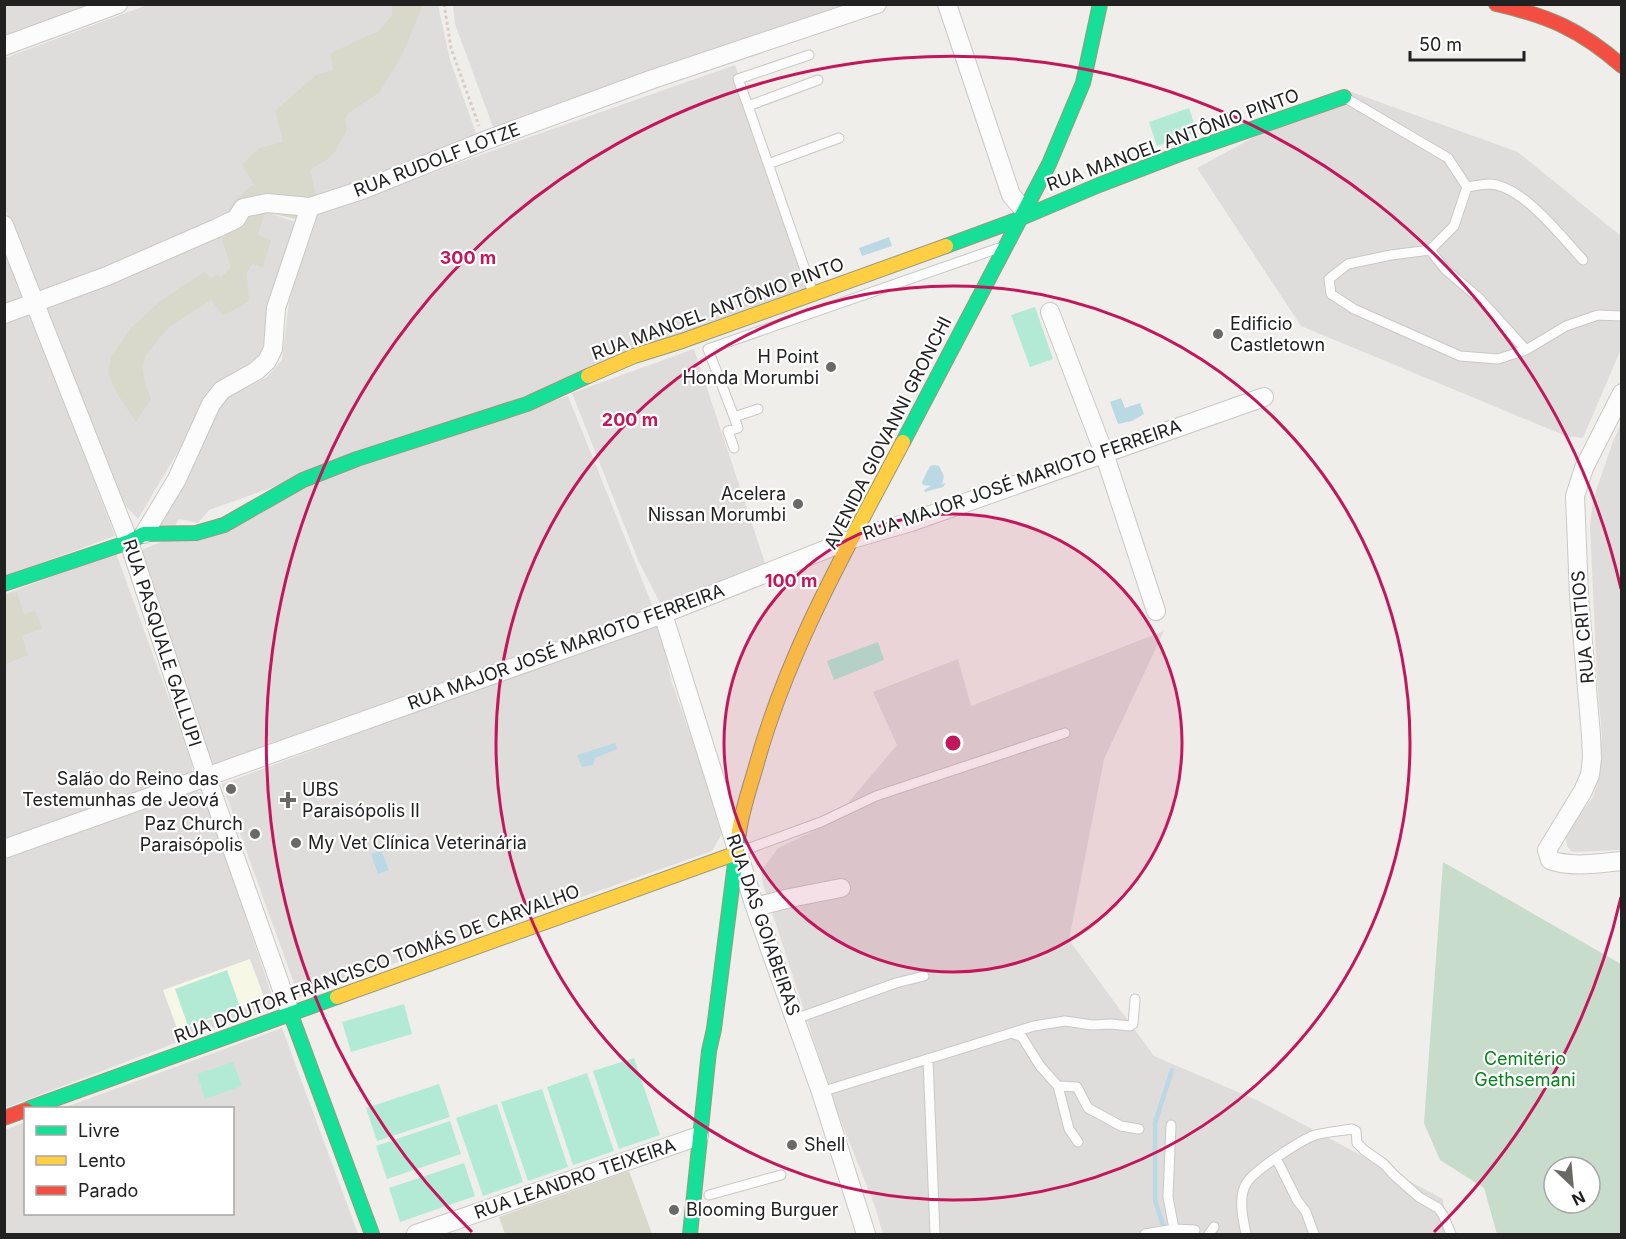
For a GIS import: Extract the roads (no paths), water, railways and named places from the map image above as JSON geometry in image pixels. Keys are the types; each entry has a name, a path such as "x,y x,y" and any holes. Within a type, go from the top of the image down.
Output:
{"main road":[{"name":"AVENIDA GIOVANNI GRONCHI","path":"690,1234 709,1051 714,1029 741,820 766,728 788,672 852,539 1049,164 1083,83 1100,4"},
{"path":"1496,4 1533,13 1573,28 1601,47 1622,66"},
{"name":"RUA MANOEL ANTÔNIO PINTO","path":"4,584 137,538 196,533 224,525 303,480 357,459 527,404 634,356 813,293 1236,133 1344,97"},
{"name":"RUA DOUTOR FRANCISCO TOMÁS DE CARVALHO","path":"34,1107 737,853"},
{"name":"RUA PASQUALE GALLUPI","path":"291,1015 372,1234"},
{"name":"AVENIDA GIOVANNI GRONCHI","path":"714,1029 721,1048 718,1102"},
{"name":"RUA DOUTOR FRANCISCO TOMÁS DE CARVALHO","path":"4,1118 24,1110"},
{"path":"699,1136 706,1134 708,1138 705,1194 709,1200"}],"street":[{"path":"4,46 118,4"},
{"name":"RUA RUDOLF LOTZE","path":"4,314 107,276 217,228 236,219 243,208 267,203 310,207 362,190 484,141 653,79 877,4"},
{"path":"947,4 1011,195 1021,214"},
{"path":"137,538 177,479 211,404 222,390 256,371 267,361 273,350 276,308 310,207"},
{"name":"RUA PASQUALE GALLUPI","path":"4,225 34,303 137,538 207,778 291,1015"},
{"path":"1050,312 1104,453 1156,611"},
{"name":"RUA CRITIOS","path":"1622,393 1584,468 1575,496 1579,596 1592,758 1590,775 1583,791 1547,850 1550,860 1559,863 1587,864 1622,861"},
{"name":"RUA MAJOR JOSÉ MARIOTO FERREIRA","path":"4,849 663,614 852,539 911,522 1264,397"},
{"name":"RUA DAS GOIABEIRAS","path":"663,614 755,908 821,1092 866,1234"},
{"path":"755,908 790,898 841,888"},
{"name":"RUA LEANDRO TEIXEIRA","path":"416,1234 699,1136"}],"lane":[{"path":"809,56 738,80 813,293"},
{"path":"748,106 818,80"},
{"path":"1344,97 1448,158 1467,187"},
{"path":"768,164 839,138"},
{"path":"1467,187 1491,184 1507,190 1535,207 1583,260"},
{"path":"1467,187 1454,226 1430,250 1348,264 1329,279 1331,294 1354,309 1460,356 1498,358 1526,350 1577,322 1598,315 1622,316"},
{"path":"734,448 728,431 738,428 708,349 1005,246"},
{"path":"1430,250 1444,268 1480,299 1526,350"},
{"path":"734,417 758,409"},
{"path":"737,853 821,822 876,796 1065,733"},
{"path":"795,1019 896,983 924,976"},
{"path":"821,1092 1034,1026 1065,1021 1092,1025 1131,1025 1135,999"},
{"path":"1014,1034 1020,1036 1040,1066 1058,1086 1069,1129 1078,1142"},
{"path":"928,1059 935,1234"},
{"path":"1058,1086 1077,1087 1088,1108 1098,1111 1121,1126 1139,1129"},
{"path":"1171,1125 1168,1197 1179,1231"},
{"path":"1246,1234 1242,1209 1246,1183 1276,1158 1313,1136 1355,1129 1357,1143 1384,1164 1419,1197 1438,1208 1451,1234"},
{"path":"1276,1158 1297,1200 1306,1212 1314,1234"},
{"path":"709,1200 781,1175"},
{"path":"1145,1234 1195,1230"}],"water":[{"path":"889,237 892,246 862,256 859,248"},
{"path":"1121,398 1125,408 1140,403 1144,414 1132,421 1118,424 1110,402"},
{"path":"930,466 939,466 944,476 942,484 946,483 943,487 925,492 924,490 931,486 923,485 922,482"},
{"path":"615,743 617,749 595,758 593,765 582,767 577,755"},
{"path":"381,850 389,870 378,874 371,854"}],"waterway":[{"path":"1165,1231 1155,1200 1155,1123 1172,1070"}],"place":[{"name":"Edificio Castletown","path":"1218,334"},
{"name":"H Point Honda Morumbi","path":"831,367"},
{"name":"Acelera Nissan Morumbi","path":"798,504"},
{"name":"Salão do Reino das Testemunhas de Jeová","path":"231,789"},
{"name":"UBS Paraisópolis II","path":"288,800"},
{"name":"Paz Church Paraisópolis","path":"255,834"},
{"name":"My Vet Clínica Veterinária","path":"296,843"},
{"name":"Shell","path":"792,1145"},
{"name":"Blooming Burguer","path":"674,1210"}],"park label":[{"name":"Cemitério Gethsemani","path":"1525,1069"}]}
